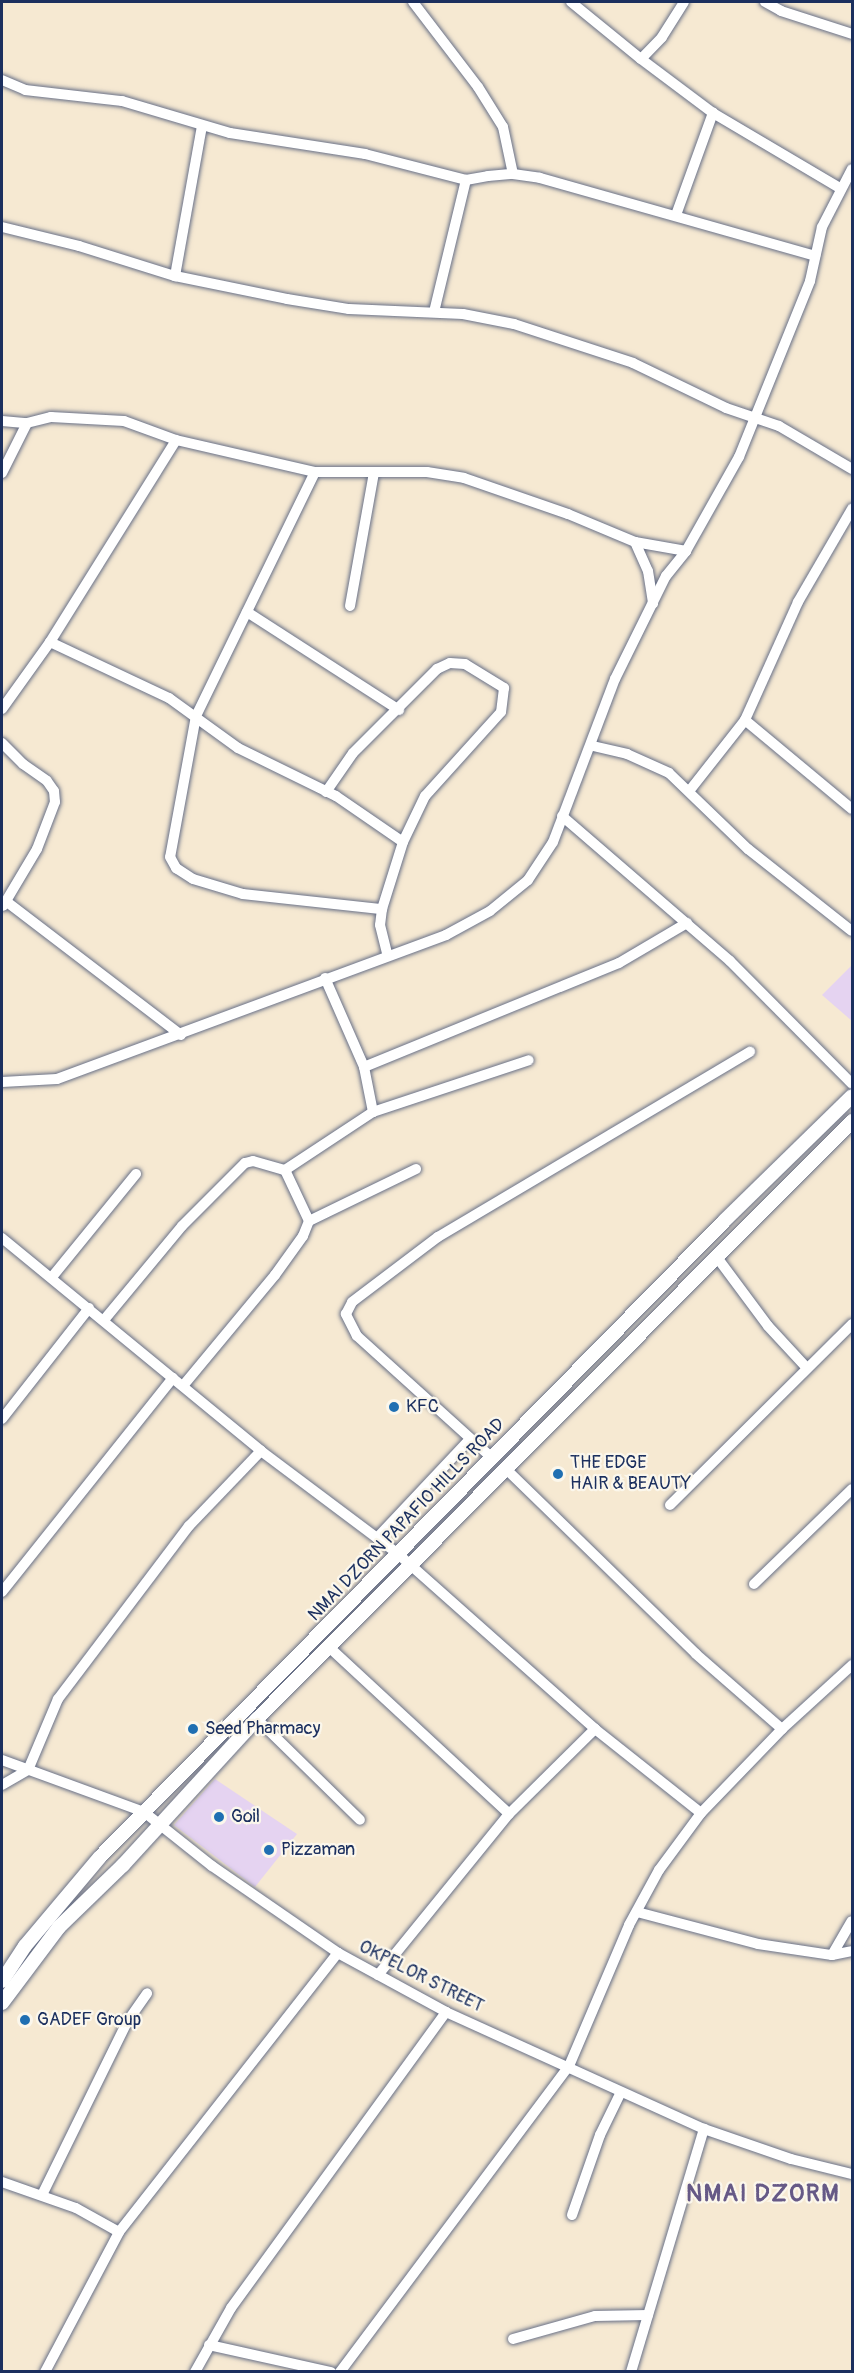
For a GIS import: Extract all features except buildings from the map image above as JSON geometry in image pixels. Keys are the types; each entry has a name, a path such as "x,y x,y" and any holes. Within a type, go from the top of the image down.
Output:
{"street":[{"path":"413,2 478,87 503,127 513,174"},
{"path":"571,2 641,59 713,112 840,188"},
{"path":"641,59 662,37 684,2"},
{"path":"765,2 781,11 852,34"},
{"path":"2,80 25,90 122,101 202,126 365,154 466,180 513,174 676,215 815,256"},
{"path":"676,215 713,112"},
{"path":"175,276 202,126"},
{"path":"2,1082 57,1079 181,1035 387,954 446,935 517,891 553,842 593,746 615,679 666,576 686,551 739,457 810,281 822,227 840,188 852,169"},
{"path":"434,312 466,180"},
{"path":"2,227 79,246 175,276 349,309 434,312 514,324 633,363 687,391 779,426 852,469"},
{"path":"2,421 27,423 51,417 124,421 176,440 315,472 427,472 464,478 568,514 635,542 686,551"},
{"path":"2,473 27,423"},
{"path":"2,709 50,642 176,440"},
{"path":"315,472 196,716 171,840 170,857 177,868 193,879 243,894 382,909"},
{"path":"350,606 374,472"},
{"path":"690,790 745,720 807,585 852,509"},
{"path":"635,542 648,571 654,604"},
{"path":"246,612 399,710"},
{"path":"50,642 169,698 238,748 326,792 403,842"},
{"path":"326,792 352,753 399,710 437,669 450,663 465,664 504,688 501,712 426,796 403,842 382,909 380,925 387,954"},
{"path":"745,720 852,809"},
{"path":"2,742 22,764 47,781 55,802 37,849 4,905 181,1035"},
{"path":"593,746 650,763 690,790 699,804 748,849 852,931"},
{"path":"562,816 687,923 852,1084"},
{"path":"364,1067 620,963 687,923"},
{"path":"325,978 364,1067 373,1112"},
{"path":"492,1457 357,1336 346,1314 352,1302 438,1237 750,1052"},
{"path":"285,1170 373,1112 529,1060"},
{"name":"NMAI DZORN PAPAFIO HILLS ROAD","path":"2,1981 60,1902 144,1812 397,1553 852,1096"},
{"name":"NMAI DZORN PAPAFIO HILLS ROAD","path":"2,2003 58,1927 160,1824 257,1719 852,1121"},
{"path":"104,1320 190,1217 245,1163 253,1161 285,1170 309,1221"},
{"path":"183,1386 275,1275 309,1221 416,1169"},
{"path":"52,1277 136,1174"},
{"path":"2,1238 261,1450 397,1553 595,1729 701,1813"},
{"path":"716,1256 768,1326 806,1367"},
{"path":"2,1419 89,1308"},
{"path":"670,1505 806,1367 852,1324"},
{"path":"2,1592 173,1378"},
{"path":"377,1538 470,1439"},
{"path":"2,1785 28,1770 58,1699 189,1526 261,1450"},
{"path":"506,1469 696,1654 782,1729"},
{"path":"754,1584 852,1489"},
{"path":"330,1648 509,1814"},
{"path":"340,2372 569,2066 637,1912 659,1870 701,1813 782,1729 852,1665"},
{"path":"257,1719 360,1820"},
{"path":"378,1975 509,1814 595,1729"},
{"name":"OKPELOR STREET","path":"2,1760 144,1812 212,1866 338,1953 446,2013 569,2066 620,2094 704,2129 791,2159 852,2174"},
{"path":"637,1912 758,1944 832,1955 852,1951"},
{"path":"832,1955 852,1922"},
{"path":"45,2372 118,2232 338,1953"},
{"path":"42,2195 127,2022 147,1993"},
{"path":"195,2372 231,2308 446,2013"},
{"path":"572,2215 620,2094"},
{"path":"631,2372 704,2129"},
{"path":"2,2182 42,2195 118,2232"},
{"path":"513,2339 595,2316 648,2315"},
{"path":"209,2345 331,2372"}],"shaded area":[{"path":"852,965 852,1021 822,995"},
{"path":"215,1779 297,1834 255,1887 174,1825"}],"place":[{"name":"KFC","path":"394,1407"},
{"name":"THE EDGE HAIR & BEAUTY","path":"558,1474"},
{"name":"Seed Pharmacy","path":"193,1729"},
{"name":"Goil","path":"219,1817"},
{"name":"Pizzaman","path":"269,1850"},
{"name":"GADEF Group","path":"25,2020"}],"district":[{"name":"NMAI DZORM","path":"763,2194"}]}
